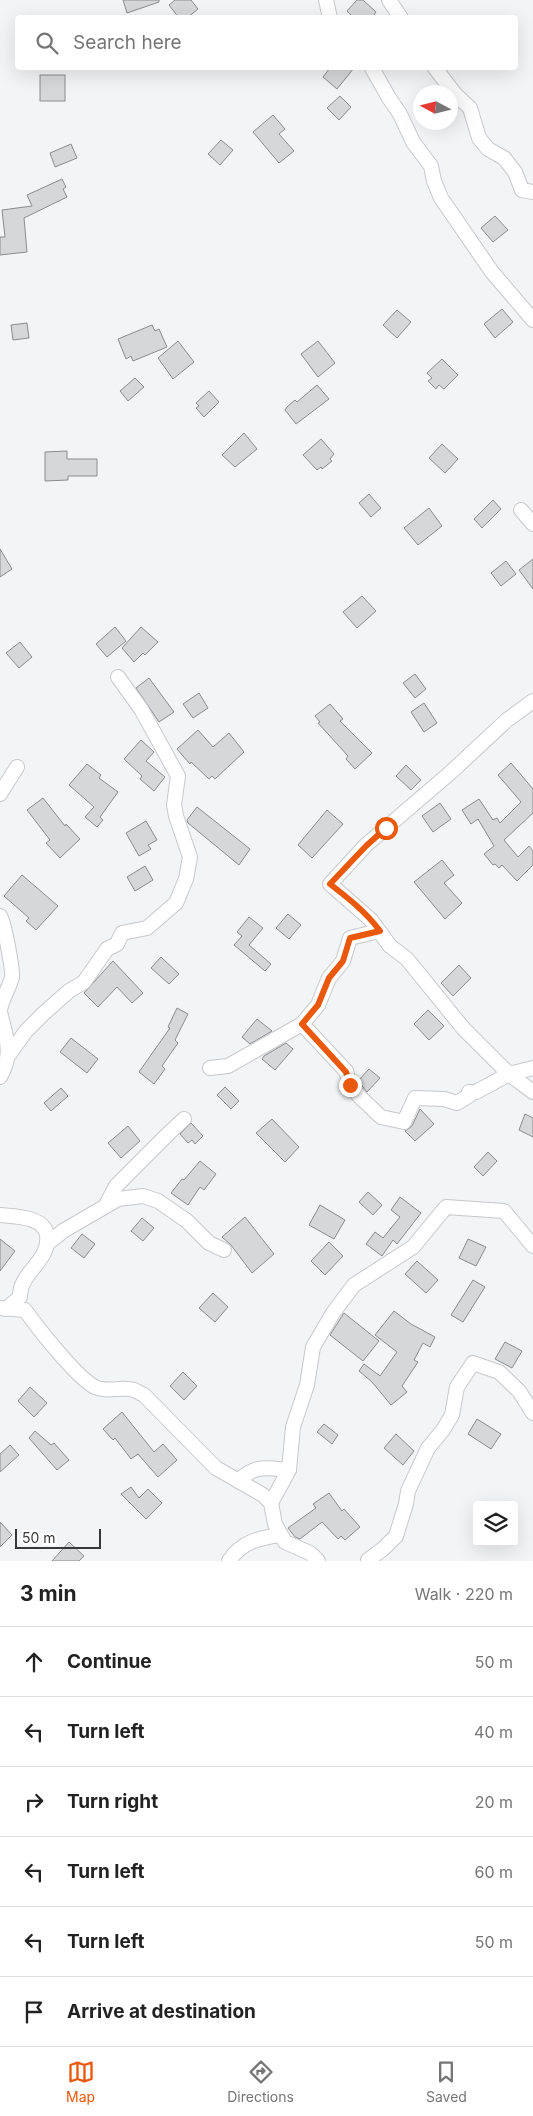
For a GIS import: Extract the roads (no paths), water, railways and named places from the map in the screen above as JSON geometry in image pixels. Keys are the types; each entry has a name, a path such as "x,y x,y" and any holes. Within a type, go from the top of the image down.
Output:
{"street":[{"path":"326,0 329,15"},
{"path":"389,0 399,15"},
{"path":"373,70 400,114 413,142 431,166 434,181 441,198 492,272 533,320"},
{"path":"437,70 455,94 470,108 479,138 488,149 504,158 515,172 522,190 533,192"},
{"path":"521,510 533,524"},
{"path":"0,1077 6,1067 9,1055 26,1030 69,991 84,982 107,949 117,944 122,933 147,928 176,903 186,879 190,857 174,805 178,776 141,709 118,677"},
{"path":"533,701 507,720 450,773 366,846 330,884 359,908 380,931 390,946 407,959 463,1028 509,1074 533,1092"},
{"path":"0,794 17,767"},
{"path":"0,916 3,918 6,931 7,950 12,969 12,978 2,1000 0,1011 9,1055"},
{"path":"210,1068 228,1066 302,1024 318,1005 329,978 343,961 350,938 380,931"},
{"path":"302,1024 346,1072 350,1085 360,1097 381,1117 404,1122 416,1098 444,1099 458,1103 470,1095 469,1092 476,1092 509,1074 533,1068"},
{"path":"5,1033 26,1030"},
{"path":"106,1205 116,1186 184,1119"},
{"path":"48,1243 63,1231 118,1199 143,1196 158,1202 187,1220 208,1243 224,1250"},
{"path":"271,1502 289,1470 293,1427 307,1385 314,1346 333,1314 354,1285 413,1247 446,1207 504,1211 533,1246"},
{"path":"0,1215 32,1220 40,1224 47,1232 48,1243 42,1258 24,1280 20,1289 20,1297 3,1308"},
{"path":"3,1308 25,1310 37,1328 81,1375 95,1387 110,1391 133,1390 144,1395 216,1468 263,1495 271,1502 275,1524 285,1542 310,1553 318,1561"},
{"path":"368,1560 396,1536 408,1491 428,1448 443,1430 452,1415 457,1387 473,1363 499,1372 519,1391 533,1413"},
{"path":"238,1481 248,1472 259,1468 289,1470"},
{"path":"229,1561 235,1551 250,1542 280,1535"}]}
